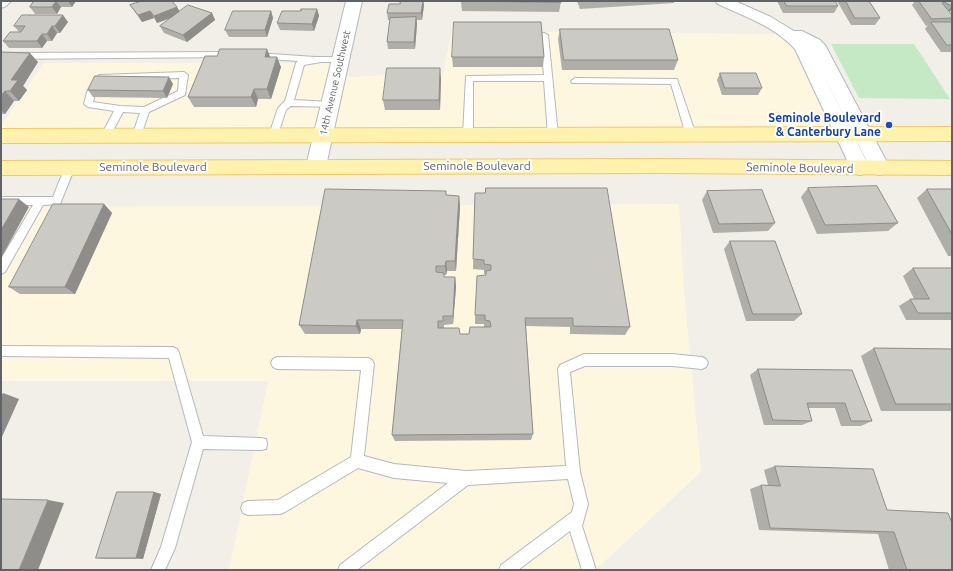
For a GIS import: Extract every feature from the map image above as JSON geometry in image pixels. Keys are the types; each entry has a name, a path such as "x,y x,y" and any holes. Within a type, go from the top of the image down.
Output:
{"main road":[{"path":"1,136 952,134"},
{"name":"Seminole Boulevard","path":"1,168 658,166 952,168"}],"street":[{"name":"14th Avenue Southwest","path":"316,166 354,1"},
{"path":"723,1 804,38 819,49 880,168"},
{"path":"782,29 802,47 860,168"}],"lane":[{"path":"544,35 553,135"},
{"path":"1,56 244,55 315,60 341,59"},
{"path":"289,103 300,63 315,60"},
{"path":"184,75 182,93 145,110 120,109 88,104 91,92 102,76 184,75"},
{"path":"468,135 469,78 548,78"},
{"path":"575,81 674,81 691,135"},
{"path":"274,135 282,108 289,103 331,105"},
{"path":"106,136 120,109"},
{"path":"137,136 145,110"},
{"path":"1,201 56,201 70,167"},
{"path":"1,269 40,201"},
{"path":"1,351 173,353 198,442 168,548 158,570"},
{"path":"590,570 575,526 581,504 573,472 564,369 584,360 672,360 702,363"},
{"path":"277,363 368,364 358,461"},
{"path":"198,442 261,444"},
{"path":"248,508 280,507 358,461 394,471 466,478 573,472"},
{"path":"345,570 466,478"},
{"path":"506,570 578,516"}],"shaded area":[{"path":"452,31 779,34 793,48 830,126 335,128 347,74 348,77 443,73"},
{"path":"44,63 331,63 315,128 1,129 1,125"},
{"path":"679,204 684,290 701,472 595,570 229,570 268,381 1,381 1,207"}],"green space":[{"path":"831,44 914,44 950,99 859,98"}],"building":[{"path":"34,1 56,1 52,7 30,7"},
{"path":"142,1 172,1 177,7 154,16 150,11 138,15 130,5"},
{"path":"400,1 423,1 421,13 387,13 389,4 400,4"},
{"path":"461,1 561,1 561,2"},
{"path":"784,1 835,1 838,6 787,6"},
{"path":"846,1 869,1 880,18 855,18"},
{"path":"919,1 952,1 952,6 944,2 942,3 952,15 952,18 932,19"},
{"path":"188,5 212,13 183,35 160,26"},
{"path":"301,9 317,9 312,24 277,23 282,11 301,11"},
{"path":"233,11 271,11 265,30 225,30"},
{"path":"22,15 63,15 55,26 52,26 47,34 42,34 37,41 3,41 10,32 21,32 25,26 14,26"},
{"path":"416,17 414,42 387,42 390,18"},
{"path":"454,22 541,22 544,57 452,57"},
{"path":"931,22 952,22 952,45 947,45"},
{"path":"560,29 669,29 678,60 564,60"},
{"path":"220,49 267,49 265,57 277,57 267,89 254,89 251,97 188,97 205,56 217,56"},
{"path":"1,52 30,53 11,80 18,80 10,91 5,91 1,96"},
{"path":"387,68 440,68 439,100 383,100"},
{"path":"720,73 756,73 762,88 725,88"},
{"path":"95,76 169,77 163,91 88,90"},
{"path":"877,186 898,223 825,225 808,188"},
{"path":"486,188 607,188 630,327 573,326 573,318 525,318 533,434 392,435 403,320 357,320 356,326 299,325 325,189 446,191 446,195 459,196 455,261 446,261 445,266 436,266 436,272 444,273 444,277 455,277 453,316 443,316 443,321 438,321 438,328 459,328 460,334 469,334 470,327 491,327 490,321 485,320 485,315 475,315 477,276 486,275 486,271 491,270 491,265 484,264 484,260 473,259 475,193 485,193"},
{"path":"927,189 952,189 952,234"},
{"path":"762,190 775,223 719,224 707,191"},
{"path":"1,199 19,199 1,230"},
{"path":"53,204 104,204 65,287 9,287"},
{"path":"730,241 775,241 802,314 753,314"},
{"path":"913,268 952,268 952,313 918,313 910,299 929,299"},
{"path":"874,348 952,349 952,404 896,404"},
{"path":"758,369 852,370 872,421 851,421 845,403 807,403 812,421 773,420"},
{"path":"775,466 873,469 887,510 948,513 952,523 952,570 907,570 894,532 770,528 761,485 780,486"},
{"path":"117,492 154,492 136,558 96,558"},
{"path":"1,499 48,500 19,570 1,570"}],"place":[{"name":"Seminole Boulevard & Canterbury Lane","path":"889,125"}]}
